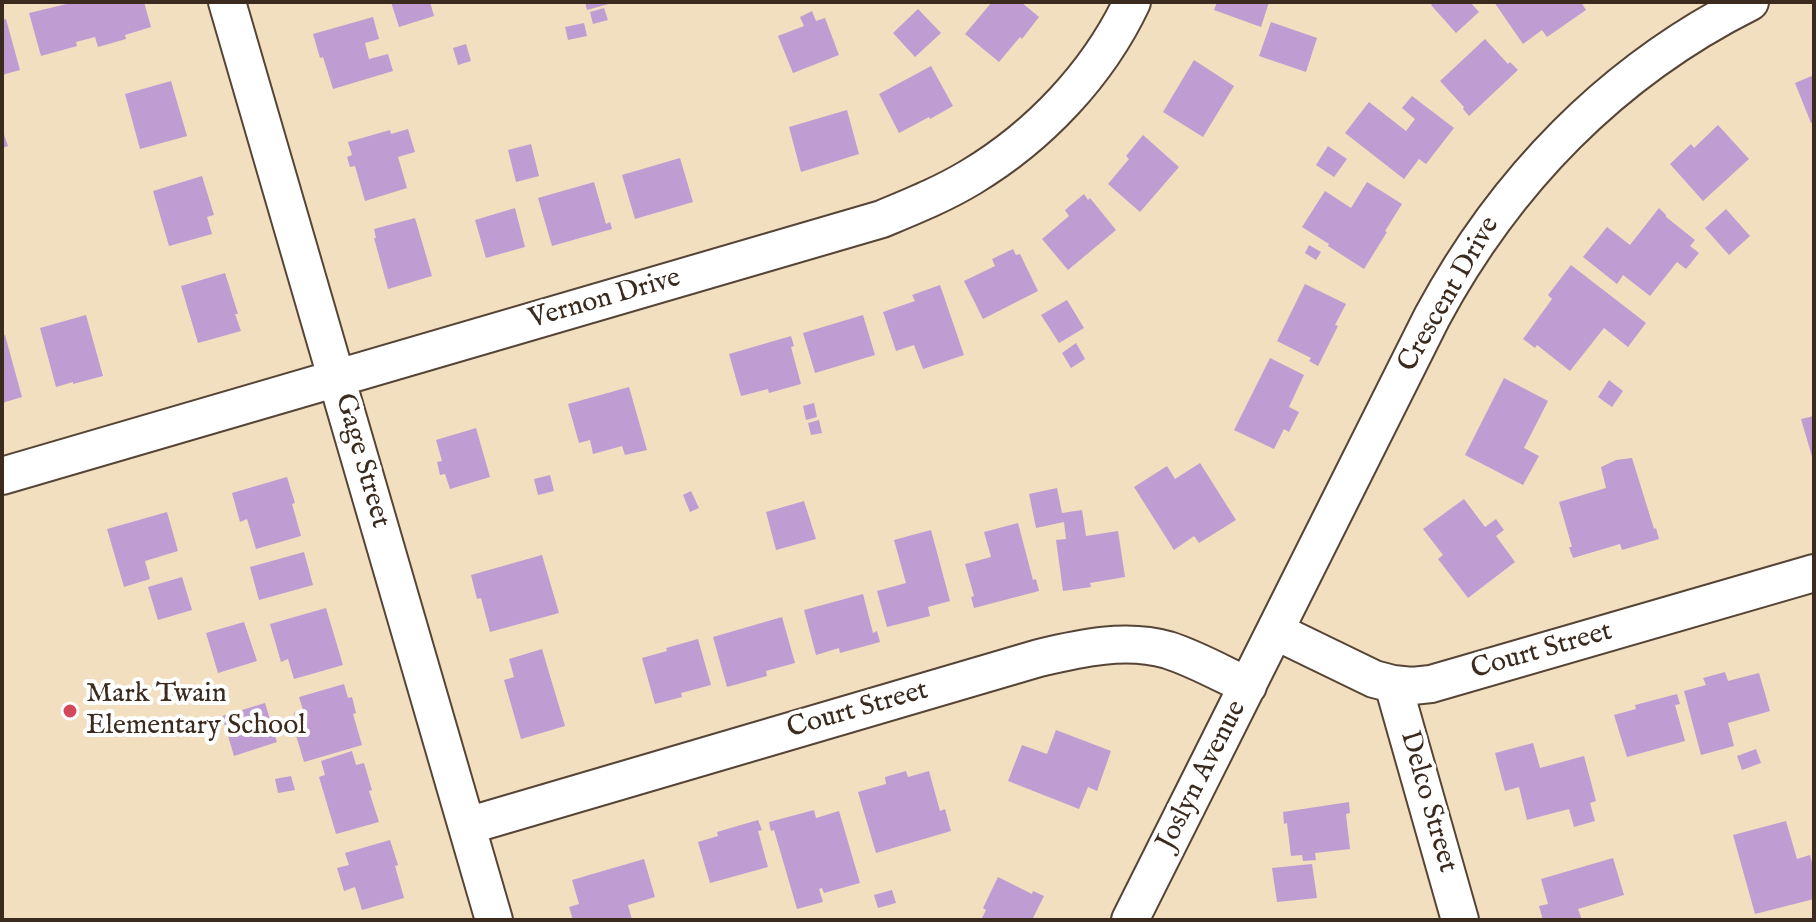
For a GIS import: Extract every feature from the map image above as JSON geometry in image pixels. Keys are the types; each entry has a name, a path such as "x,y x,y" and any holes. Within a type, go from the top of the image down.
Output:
{"street":[{"name":"Gage Street","path":"227,2 494,920"},
{"name":"Vernon Drive","path":"2,476 882,219 936,197 1006,154 1049,116 1095,64 1132,2"},
{"name":"Crescent Drive","path":"1275,631 1432,317 1468,254 1510,196 1568,132 1623,84 1690,36 1750,2"},
{"name":"Court Street","path":"1275,631 1374,679 1412,686 1444,681 1814,573"},
{"name":"Joslyn Avenue","path":"1130,920 1275,631"},
{"name":"Court Street","path":"467,826 1076,649 1130,644 1166,650 1248,686"},
{"name":"Delco Street","path":"1393,684 1460,920"}],"building":[{"path":"75,2 144,2 151,27 125,35 126,39 98,47 95,37 76,42 77,46 41,56 29,13"},
{"path":"391,2 430,2 434,16 399,27"},
{"path":"585,2 612,2 612,3 587,10"},
{"path":"992,2 1021,2 1039,17 999,62 965,34"},
{"path":"1217,2 1269,2 1261,27 1214,10"},
{"path":"1434,2 1470,2 1479,12 1456,33 1431,5"},
{"path":"1494,2 1581,2 1586,10 1547,37 1542,30 1523,44"},
{"path":"604,8 608,20 593,24 590,12"},
{"path":"918,9 941,33 915,57 893,33"},
{"path":"812,11 816,21 825,18 839,55 793,73 778,36 804,26 800,17"},
{"path":"373,17 379,39 365,43 369,59 388,54 393,71 333,89 313,34"},
{"path":"6,19 20,70 2,75 2,20"},
{"path":"1271,22 1317,38 1306,72 1259,56"},
{"path":"584,23 587,36 568,40 565,27"},
{"path":"1485,39 1508,64 1510,62 1518,70 1469,116 1440,81"},
{"path":"466,44 471,61 458,65 453,48"},
{"path":"1194,60 1234,86 1203,137 1163,112"},
{"path":"931,66 953,106 899,133 879,94"},
{"path":"1814,75 1814,122 1811,123 1795,83"},
{"path":"171,81 187,136 140,149 125,94"},
{"path":"1412,96 1454,128 1426,164 1419,159 1404,179 1345,133 1369,102 1406,131 1415,119 1402,108"},
{"path":"847,110 859,154 801,172 789,127"},
{"path":"1718,125 1749,159 1703,201 1670,164 1691,144 1694,148"},
{"path":"2,129 8,146 2,148"},
{"path":"408,129 415,152 398,157 407,188 365,201 355,166 350,167 347,157 352,155 348,142 390,130 391,134"},
{"path":"1143,135 1179,167 1140,212 1108,184 1129,159 1126,156"},
{"path":"531,144 539,176 516,182 508,150"},
{"path":"1328,146 1347,159 1334,177 1316,165"},
{"path":"680,158 693,202 635,219 622,175"},
{"path":"202,176 214,215 207,217 212,234 169,246 153,191"},
{"path":"594,182 606,224 610,222 612,229 552,246 538,198"},
{"path":"1367,182 1402,204 1364,269 1302,227 1325,191 1351,208"},
{"path":"1084,194 1116,230 1068,270 1042,239 1069,216 1065,210"},
{"path":"515,208 525,247 486,258 475,220"},
{"path":"1659,208 1695,240 1690,246 1699,253 1686,269 1677,262 1650,296 1623,275 1617,284 1583,257 1607,227 1630,245"},
{"path":"1726,209 1750,236 1729,255 1705,228"},
{"path":"415,218 432,276 388,289 374,229"},
{"path":"1309,245 1321,252 1316,260 1305,253"},
{"path":"1013,249 1016,255 1020,254 1038,291 983,319 964,281 995,266 992,259"},
{"path":"1571,265 1646,323 1628,347 1604,328 1570,371 1537,345 1535,348 1523,339 1552,299 1548,295"},
{"path":"225,273 241,331 198,343 181,286"},
{"path":"1305,284 1346,304 1318,366 1309,361 1311,358 1277,341"},
{"path":"940,285 964,355 923,369 914,345 896,351 883,312 915,301 912,295"},
{"path":"1067,300 1084,328 1059,343 1041,315"},
{"path":"86,315 103,376 56,387 40,328"},
{"path":"863,315 875,355 815,373 803,333"},
{"path":"5,335 22,397 2,403 2,336"},
{"path":"791,336 801,384 769,393 768,389 741,396 729,354"},
{"path":"1076,343 1085,359 1071,368 1062,353"},
{"path":"1270,358 1304,375 1289,407 1299,412 1289,432 1284,429 1274,449 1234,430"},
{"path":"1504,378 1548,401 1524,448 1539,456 1523,485 1465,455"},
{"path":"1609,380 1623,391 1612,407 1598,397"},
{"path":"629,387 647,450 625,455 622,446 593,454 590,440 579,443 568,404"},
{"path":"814,403 817,417 806,420 803,406"},
{"path":"1814,416 1814,460 1813,460 1801,419"},
{"path":"819,420 822,433 811,435 808,423"},
{"path":"476,428 490,477 450,489 445,474 440,475 437,462 442,461 436,440"},
{"path":"1632,458 1659,539 1622,550 1620,544 1573,558 1559,502 1606,488 1601,467 1616,460"},
{"path":"1200,463 1236,520 1199,543 1194,536 1174,550 1134,487 1167,466 1175,479"},
{"path":"550,475 554,491 538,495 534,479"},
{"path":"287,477 301,536 256,549 247,519 240,522 232,493"},
{"path":"1057,488 1062,513 1082,510 1086,536 1118,531 1125,577 1063,591 1056,540 1066,539 1064,522 1036,528 1029,494"},
{"path":"691,491 699,508 690,512 683,495"},
{"path":"1464,499 1485,527 1496,519 1504,530 1496,536 1515,562 1468,598 1438,559 1443,555 1423,529"},
{"path":"804,501 816,539 776,550 766,512"},
{"path":"167,512 178,551 145,561 150,579 124,587 107,529"},
{"path":"1018,523 1033,580 1036,579 1039,591 974,608 971,597 974,596 965,564 991,557 984,532"},
{"path":"931,530 950,601 928,607 930,616 887,627 877,591 906,583 894,540"},
{"path":"304,552 313,585 259,600 250,567"},
{"path":"542,555 559,613 490,632 471,575"},
{"path":"182,577 192,610 158,620 148,587"},
{"path":"863,594 873,633 877,631 880,642 840,653 839,648 816,655 804,610"},
{"path":"326,608 343,665 294,679 288,659 281,662 270,624"},
{"path":"782,617 795,663 766,671 767,676 727,687 713,637"},
{"path":"244,622 257,661 218,673 206,633"},
{"path":"698,639 711,685 655,704 642,658"},
{"path":"542,649 565,726 521,739 504,680 514,677 509,659"},
{"path":"1725,672 1728,681 1759,673 1770,711 1728,723 1734,746 1701,755 1684,691 1706,685 1703,678"},
{"path":"344,684 348,698 352,697 356,713 353,714 362,745 304,762 295,732 299,731 294,713 303,710 299,697"},
{"path":"1677,694 1680,704 1675,705 1685,741 1627,757 1614,715 1636,709 1635,705"},
{"path":"265,703 277,742 234,756 222,716"},
{"path":"1056,730 1111,751 1097,791 1088,787 1079,809 1008,781 1022,745 1047,754"},
{"path":"1533,743 1540,768 1584,756 1596,801 1590,803 1595,821 1574,827 1569,809 1527,820 1519,787 1505,791 1495,753"},
{"path":"1756,749 1761,763 1742,770 1737,756"},
{"path":"352,751 356,765 364,763 379,822 336,834 319,777 325,775 321,761"},
{"path":"906,771 908,777 929,771 940,811 945,809 951,831 876,853 858,792 886,784 885,777"},
{"path":"291,776 295,790 278,793 275,779"},
{"path":"1349,802 1350,813 1346,814 1350,849 1315,853 1316,860 1303,861 1302,855 1291,856 1283,812"},
{"path":"814,810 816,818 839,811 860,883 824,893 822,888 819,889 823,902 797,909 769,822"},
{"path":"758,820 768,867 710,883 698,842 718,836 717,832"},
{"path":"1786,821 1797,859 1810,855 1814,870 1814,899 1755,914 1733,835"},
{"path":"390,840 404,898 362,910 355,887 344,891 337,868 349,865 345,853"},
{"path":"1613,858 1624,895 1578,909 1582,920 1543,920 1539,906 1548,904 1541,879"},
{"path":"644,859 655,897 628,905 632,920 573,920 569,907 579,904 572,880"},
{"path":"1312,864 1317,898 1277,902 1272,868"},
{"path":"998,877 1032,894 1033,891 1044,896 1032,920 981,920 986,910 983,908"},
{"path":"892,890 896,903 878,908 874,895"}],"place":[{"name":"Mark Twain Elementary School","path":"70,711"}]}
